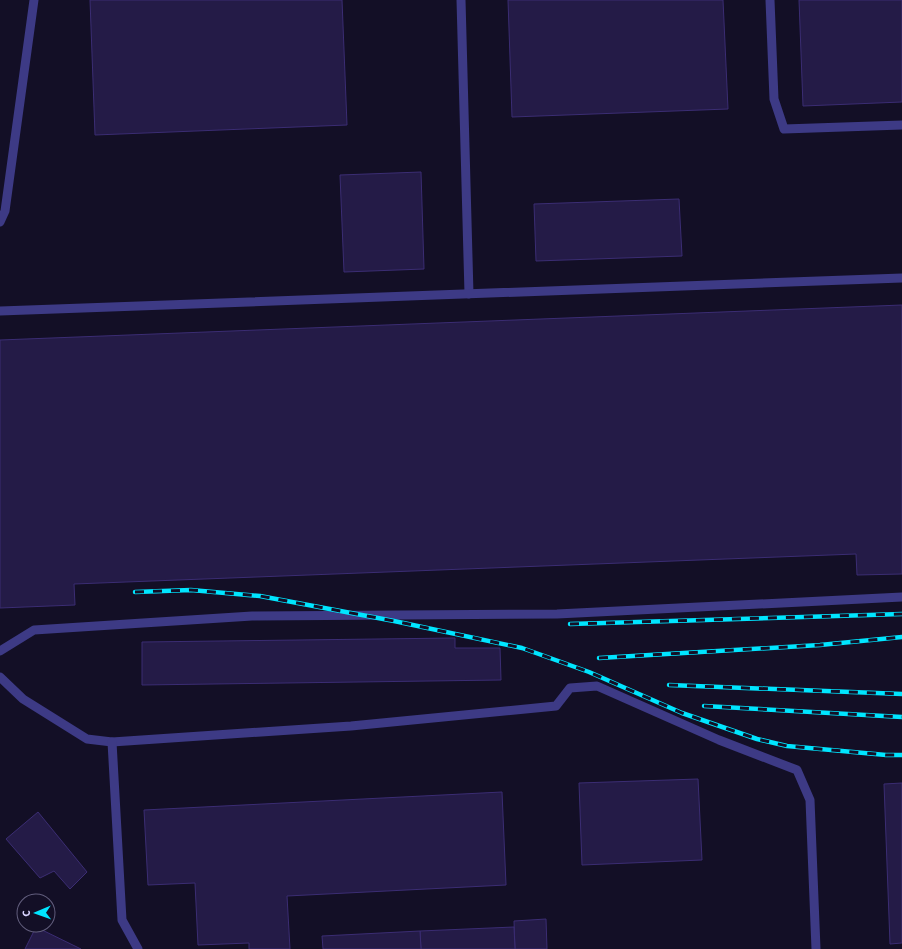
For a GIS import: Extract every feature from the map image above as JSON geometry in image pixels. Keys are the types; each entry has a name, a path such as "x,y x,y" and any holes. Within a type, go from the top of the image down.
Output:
{"lane":[{"path":"0,222 5,211 34,0"},
{"path":"461,0 469,294"},
{"path":"770,0 774,99 784,129 902,125"},
{"path":"0,311 902,278"},
{"path":"0,651 34,630 252,616 557,614 902,597"},
{"path":"0,678 23,699 87,739 112,742 351,726 556,706 570,688 597,686 719,740 797,770 810,800 816,949"},
{"path":"112,742 122,920 138,949"}],"building":[{"path":"90,0 342,0 347,125 95,135"},
{"path":"508,0 723,0 728,109 512,117"},
{"path":"799,0 902,0 902,102 803,106"},
{"path":"421,172 424,269 344,272 340,175"},
{"path":"679,199 682,256 536,261 534,204"},
{"path":"902,305 902,574 857,575 856,554 74,584 75,605 0,608 0,340"},
{"path":"455,638 455,648 500,648 501,680 142,685 142,642"},
{"path":"698,779 702,860 582,865 579,783"},
{"path":"902,783 902,943 890,944 884,784"},
{"path":"502,792 506,885 287,896 290,949 249,949 249,943 198,945 195,883 148,885 144,810"},
{"path":"38,812 87,872 70,889 54,871 40,878 6,839"},
{"path":"546,919 547,949 515,949 514,921"},
{"path":"514,927 515,949 421,949 420,931"},
{"path":"420,931 421,949 323,949 322,936"},
{"path":"33,933 48,933 81,949 25,949"}],"railway":[{"path":"135,592 191,590 260,596 394,621 522,648 589,672 682,713 757,739 787,746 886,755 902,755"},
{"path":"570,624 902,614"},
{"path":"599,658 820,645 902,637"},
{"path":"669,685 902,694"},
{"path":"704,706 902,717"}]}
